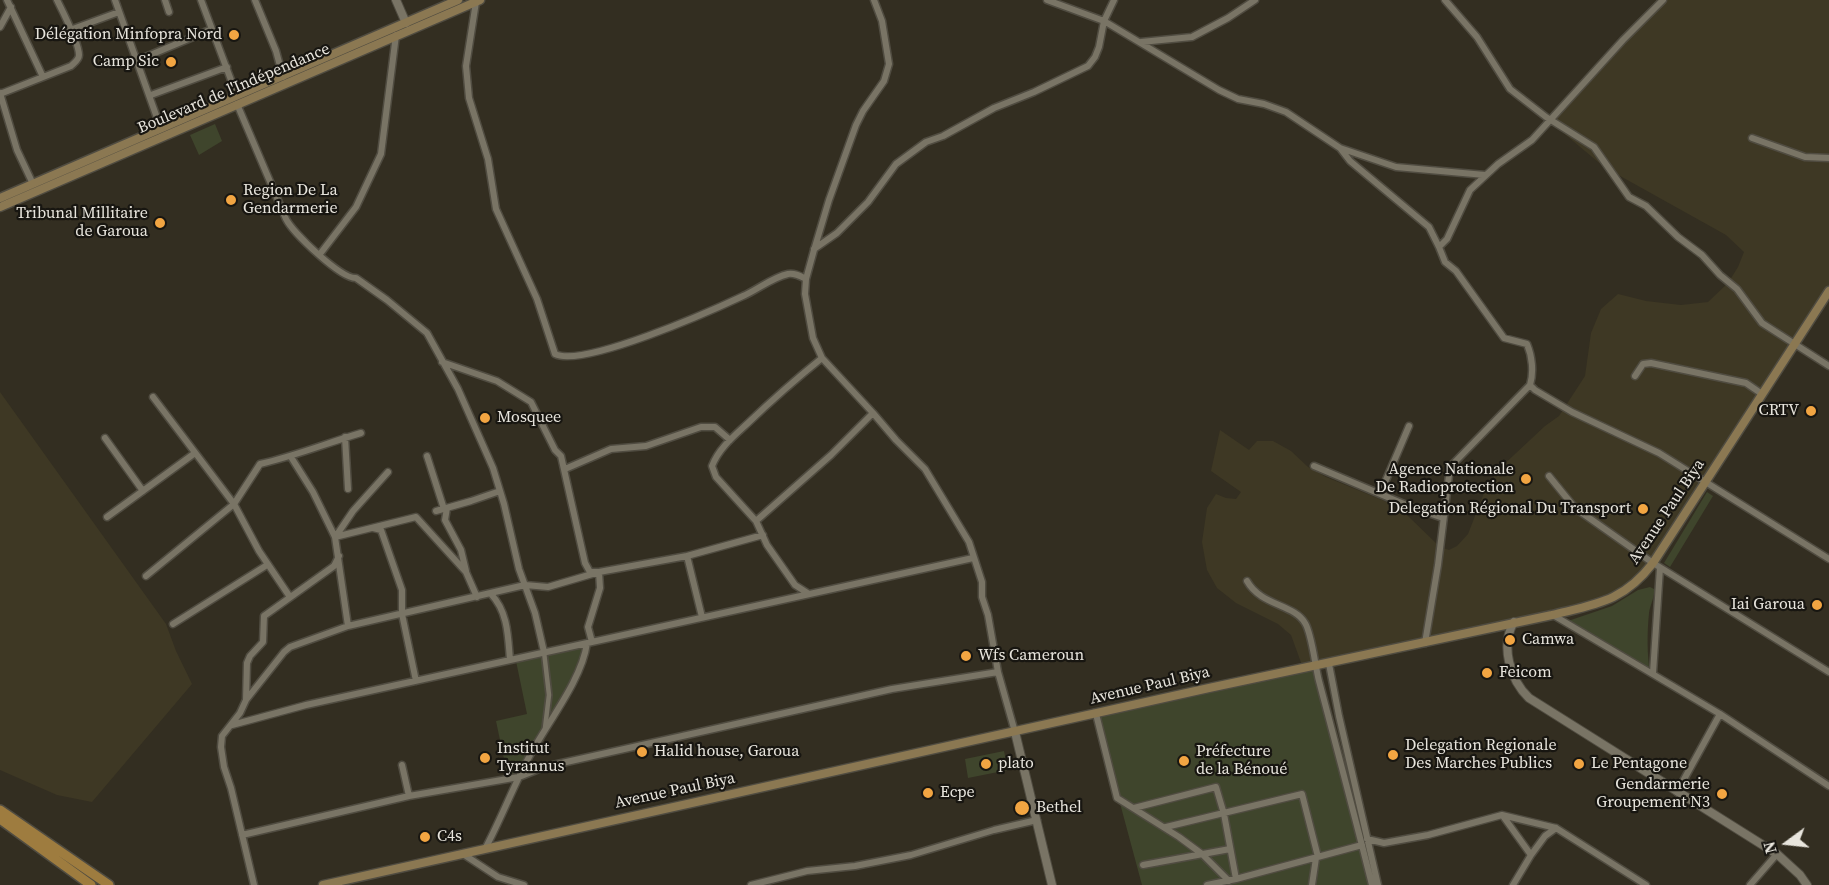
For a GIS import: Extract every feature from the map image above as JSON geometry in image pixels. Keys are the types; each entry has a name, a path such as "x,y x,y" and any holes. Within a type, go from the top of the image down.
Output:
{"main road":[{"name":"Boulevard de l'Indépendance","path":"0,198 161,129 396,35 407,26 458,0"},
{"name":"Boulevard de l'Indépendance","path":"0,207 283,77 407,26 478,1"},
{"name":"Avenue Paul Biya","path":"323,885 1315,665 1552,615 1592,605 1623,593 1656,566 1706,481 1829,291"},
{"path":"0,810 109,885"},
{"path":"0,819 91,885"}],"street":[{"path":"7,0 43,77"},
{"path":"33,184 17,150 0,93 76,62 79,55 57,0"},
{"path":"115,0 161,129"},
{"path":"165,0 169,12"},
{"path":"201,0 237,100 289,225 320,254 351,278 356,278 387,300 427,333 458,389 493,468 519,569 535,613 544,652 549,695 545,731"},
{"path":"255,0 276,51 283,77"},
{"path":"396,0 407,26"},
{"path":"874,0 886,42 888,73 856,125 814,250 806,279 805,294 813,338 822,358 925,469 969,542 982,582 982,597 988,615 998,672 1052,885"},
{"path":"1047,0 1104,21 1172,63 1238,99 1264,104 1286,112 1340,148 1396,167 1485,175"},
{"path":"814,250 837,233 868,202 896,164 926,142 943,136 994,108 1088,66 1095,57 1104,21 1114,0"},
{"path":"1141,42 1192,37 1228,18 1255,0"},
{"path":"1445,0 1477,37 1510,89 1585,144 1594,147 1629,197 1646,206 1678,237 1702,255 1720,275 1737,289 1762,323 1829,366"},
{"path":"1439,247 1447,239 1466,196 1485,175 1528,143 1663,0"},
{"path":"478,1 466,66 469,98 488,159 496,209 537,299 555,354 560,356 590,353 616,347 744,296 784,275 792,274 806,279"},
{"path":"0,27 11,7"},
{"path":"70,30 119,12"},
{"path":"136,61 212,29"},
{"path":"320,254 356,207 381,154 396,35"},
{"path":"151,95 226,67"},
{"path":"1752,138 1805,157 1829,158"},
{"path":"1340,148 1350,161 1429,227 1445,262 1456,271 1504,338 1527,344 1530,350 1533,376 1530,385 1450,467 1438,565 1425,643"},
{"path":"1818,307 1829,305"},
{"path":"809,594 795,585 778,562 756,521 716,477 712,466 716,455 730,440 774,398 822,358"},
{"path":"441,362 497,381 531,402 555,450 561,456 585,563 590,572 599,572"},
{"path":"1635,376 1643,364 1651,363 1746,383 1762,394"},
{"path":"1530,385 1572,412 1642,444 1706,481 1829,559"},
{"path":"153,397 234,504 267,565 290,597"},
{"path":"756,521 831,455 873,413"},
{"path":"1380,494 1409,426"},
{"path":"565,470 611,449 646,446 701,427 715,427 730,440"},
{"path":"146,576 234,504 260,464 291,457 314,447 361,433"},
{"path":"345,437 348,489"},
{"path":"105,438 143,490"},
{"path":"107,517 195,453"},
{"path":"428,456 445,508 445,520 464,556 466,572 477,597"},
{"path":"291,457 313,492 335,537 348,626"},
{"path":"1314,466 1443,518"},
{"path":"335,537 353,511 388,472"},
{"path":"1549,476 1575,508 1656,566 1829,672"},
{"path":"436,511 500,491"},
{"path":"335,537 416,517 466,572"},
{"path":"369,528 381,530 402,590 402,614 416,681"},
{"path":"232,725 246,700 284,652 290,647 348,626 525,585 548,586 599,572 687,556 763,535"},
{"path":"246,700 247,663 250,656 263,642 263,619 334,566 339,556"},
{"path":"687,556 702,617"},
{"path":"254,885 221,747 225,730 232,725 306,705 973,558"},
{"path":"173,624 267,565"},
{"path":"1653,674 1656,566"},
{"path":"485,849 519,777 579,671 590,642 588,627 600,588 599,572"},
{"path":"1247,581 1259,597 1303,620 1307,626 1372,885"},
{"path":"491,594 497,601 507,625 510,660"},
{"path":"1552,615 1720,714 1829,786"},
{"path":"1507,639 1514,622"},
{"path":"1493,627 1507,639 1513,674 1519,687 1529,698 1777,854 1800,875 1807,885"},
{"path":"1329,664 1378,885"},
{"path":"242,835 409,796 519,777 544,767 892,689 998,672"},
{"path":"1096,714 1117,798 1166,827 1232,880"},
{"path":"1677,792 1720,714"},
{"path":"402,765 409,796"},
{"path":"1134,808 1216,787 1224,814 1232,880"},
{"path":"1166,827 1302,794 1317,858 1312,885"},
{"path":"1371,857 1378,846 1384,843 1428,835 1502,815 1556,828 1646,885"},
{"path":"1502,815 1531,855"},
{"path":"751,885 807,871 855,866 911,855 1037,820"},
{"path":"1514,885 1545,836 1556,828"},
{"path":"1367,839 1384,843"},
{"path":"1207,885 1362,845"},
{"path":"1143,865 1230,849"},
{"path":"463,854 498,877 524,885"},
{"path":"1750,885 1777,854"}],"shaded area":[{"path":"1666,0 1829,0 1829,291 1653,563 1608,600 1303,668 1291,635 1278,624 1236,603 1217,588 1207,570 1202,542 1207,508 1216,494 1236,499 1241,492 1211,471 1220,430 1249,450 1257,441 1273,441 1291,451 1308,467 1326,477 1387,502 1409,517 1440,547 1449,550 1457,546 1468,534 1484,493 1499,469 1559,416 1585,376 1591,333 1601,309 1618,294 1646,301 1681,305 1708,302 1728,283 1738,267 1744,252 1726,235 1604,167 1548,120"},
{"path":"0,392 166,624 192,684 92,802 57,795 0,770"}],"green space":[{"path":"215,124 222,141 199,155 190,135"},
{"path":"1707,492 1713,496 1670,567 1664,563"},
{"path":"1650,587 1654,589 1654,592 1648,628 1650,674 1568,621 1612,606 1638,590"},
{"path":"587,643 585,655 519,777 508,778 496,721 527,714 516,661"},
{"path":"1315,665 1372,885 1142,885 1096,714"},
{"name":"plato","path":"1004,751 1008,770 968,778 965,759"}],"place":[{"name":"Délégation Minfopra Nord","path":"234,35"},
{"name":"Camp Sic","path":"171,62"},
{"name":"Region De La Gendarmerie","path":"231,200"},
{"name":"Tribunal Millitaire de Garoua","path":"160,223"},
{"name":"CRTV","path":"1811,411"},
{"name":"Mosquee","path":"485,418"},
{"name":"Agence Nationale De Radioprotection","path":"1526,479"},
{"name":"Delegation Régional Du Transport","path":"1643,509"},
{"name":"Iai Garoua","path":"1817,605"},
{"name":"Camwa","path":"1510,640"},
{"name":"Wfs Cameroun","path":"966,656"},
{"name":"Feicom","path":"1487,673"},
{"name":"Halid house, Garoua","path":"642,752"},
{"name":"Delegation Regionale Des Marches Publics","path":"1393,755"},
{"name":"Institut Tyrannus","path":"485,758"},
{"name":"Préfecture de la Bénoué","path":"1184,761"},
{"name":"plato","path":"986,764"},
{"name":"Le Pentagone","path":"1579,764"},
{"name":"Ecpe","path":"928,793"},
{"name":"Gendarmerie Groupement N3","path":"1722,794"},
{"name":"Bethel","path":"1022,808"},
{"name":"C4s","path":"425,837"}]}
